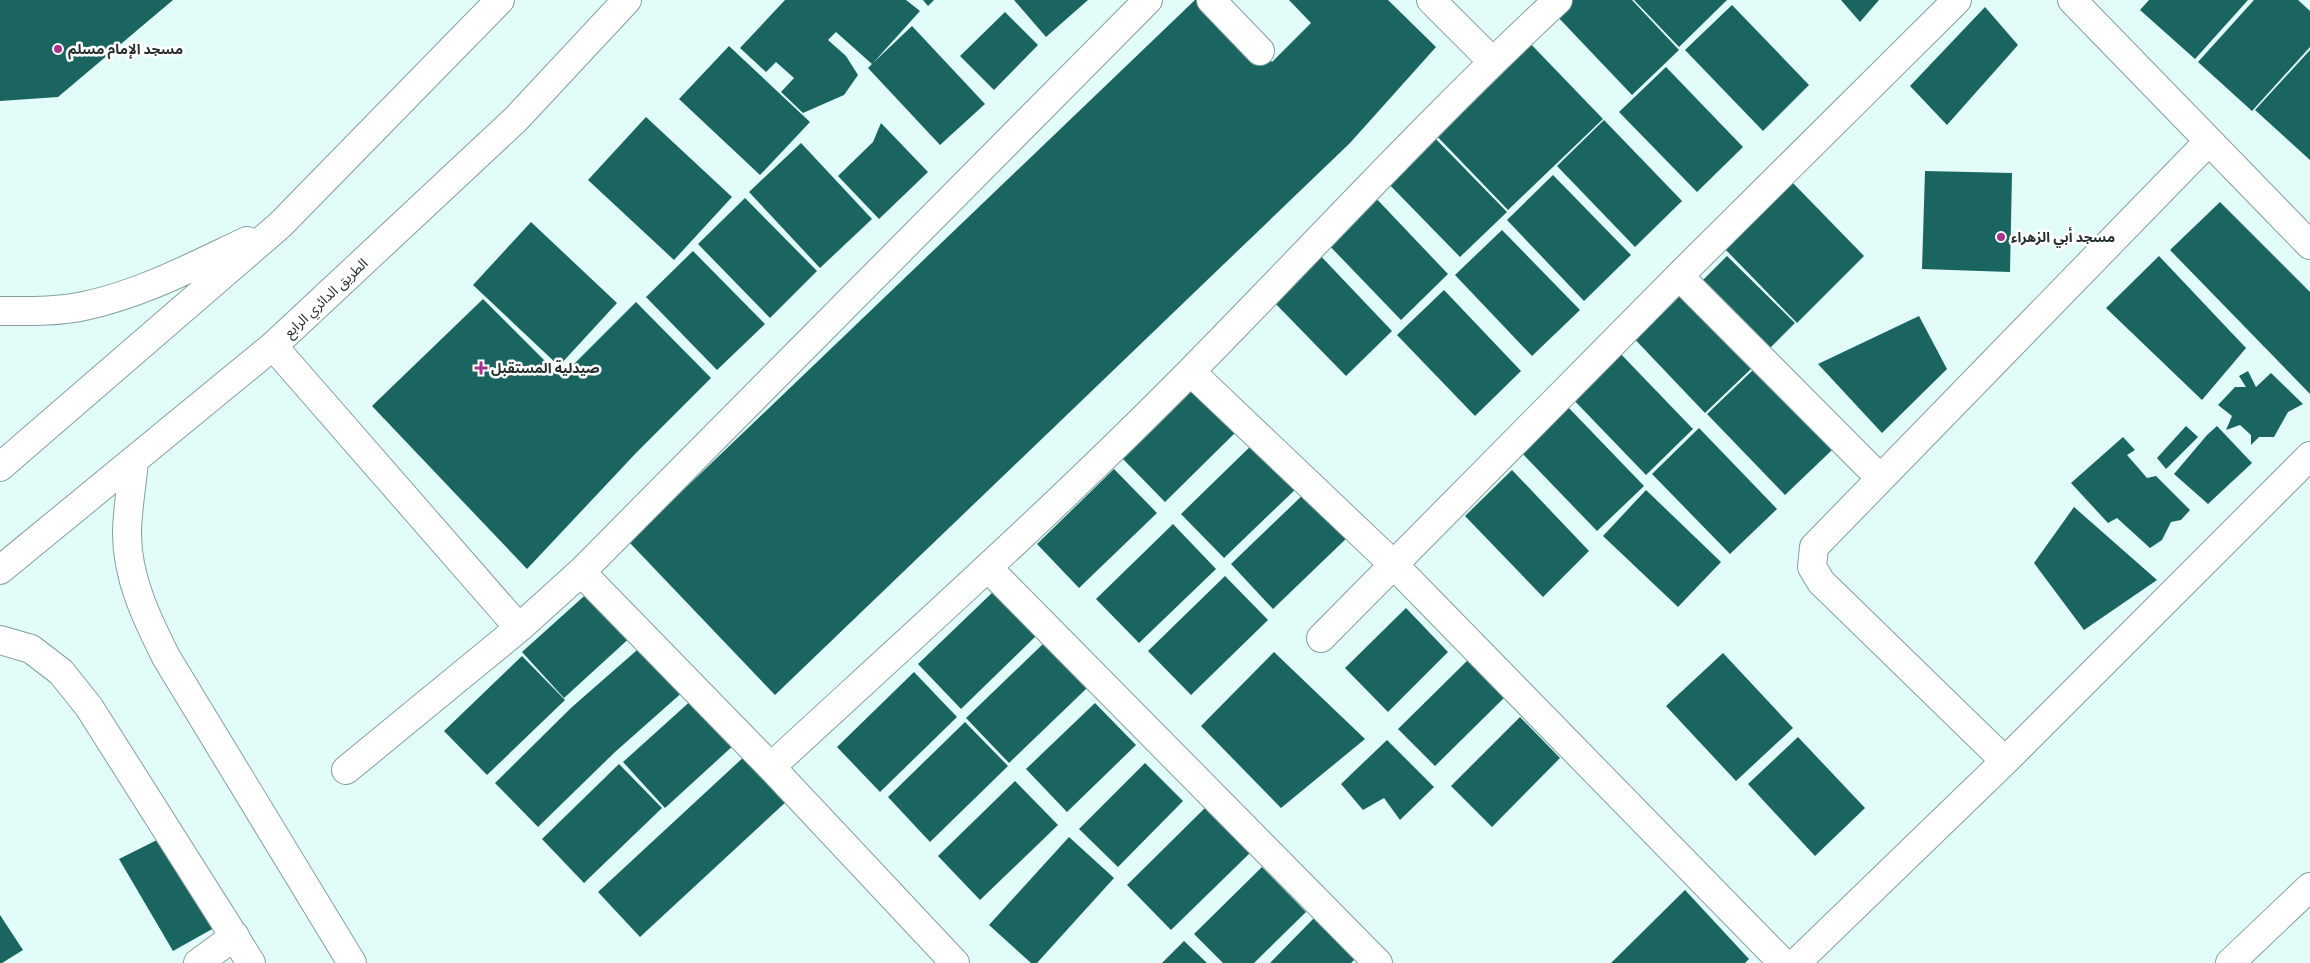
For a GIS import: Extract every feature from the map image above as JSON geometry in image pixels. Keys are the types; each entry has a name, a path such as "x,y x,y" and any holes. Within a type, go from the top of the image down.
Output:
{"street":[{"path":"0,467 280,225 500,0"},
{"name":"الطريق الدائري الرابع","path":"0,570 273,346 516,118 628,0"},
{"path":"346,770 520,628 582,572 1148,0"},
{"path":"1211,0 1260,51"},
{"path":"1431,0 1492,61"},
{"path":"771,767 988,568 1191,372 1492,61 1558,0"},
{"path":"1321,638 1679,276 1958,0"},
{"path":"2072,0 2310,245"},
{"path":"2005,761 1821,582 1812,567 1814,547 2209,141"},
{"path":"0,311 48,311 83,306 127,294 170,278 280,225"},
{"path":"1679,276 1880,478"},
{"path":"273,346 520,628"},
{"path":"1191,372 1394,564 1782,963"},
{"path":"1796,963 2005,761 2310,456"},
{"path":"134,461 127,534 132,576 145,616 166,657 352,963"},
{"path":"988,568 1378,963"},
{"path":"582,572 771,767 955,963"},
{"path":"0,640 31,649 61,672 89,707 252,963"},
{"path":"2230,963 2310,887"},
{"path":"198,963 235,936"}],"building":[{"name":"مسجد الإمام مسلم","path":"0,0 173,0 58,97 0,101"},
{"path":"785,0 906,0 920,11 873,63 912,26 985,104 940,145 868,68 872,64 836,32 828,40 846,56 858,75 844,95 803,113 781,92 794,78 776,62 766,72 740,48"},
{"path":"923,0 934,0 928,6"},
{"path":"1014,0 1088,0 1046,37"},
{"path":"1195,0 1214,0 1272,62 1311,23 1289,0 1388,0 1436,47 1350,143 775,695 629,542"},
{"path":"1570,0 1632,0 1679,50 1632,95 1555,14"},
{"path":"1634,0 1727,0 1679,47"},
{"path":"1841,0 1879,0 1860,22"},
{"path":"2149,0 2248,0 2195,59 2140,10"},
{"path":"2254,0 2298,0 2310,11 2310,47 2252,111 2198,62"},
{"path":"1732,5 1809,85 1763,131 1685,50"},
{"path":"1985,7 2018,45 1947,125 1910,86"},
{"path":"1005,12 1038,45 994,90 960,56"},
{"path":"1525,38 1603,119 1508,210 1431,130"},
{"path":"729,46 810,122 760,175 679,99"},
{"path":"2310,50 2310,160 2255,110"},
{"path":"1666,67 1743,147 1697,192 1619,112"},
{"path":"646,117 732,197 674,260 588,180"},
{"path":"1604,120 1682,201 1635,247 1557,166"},
{"path":"881,123 928,172 879,219 838,176 873,142"},
{"path":"1429,132 1507,212 1460,257 1382,177"},
{"path":"801,143 872,219 820,268 749,192"},
{"path":"1925,171 2012,173 2010,272 1922,269"},
{"path":"1553,175 1631,255 1584,301 1507,220"},
{"path":"1791,181 1864,256 1797,323 1724,248"},
{"path":"1371,193 1448,274 1401,320 1323,239"},
{"path":"745,198 817,271 770,318 698,244"},
{"path":"2220,202 2310,292 2310,394 2170,250"},
{"path":"531,222 617,303 559,366 473,285"},
{"path":"1502,230 1580,310 1532,356 1455,275"},
{"path":"1315,250 1392,331 1346,376 1268,296"},
{"path":"693,251 765,324 717,370 646,297"},
{"path":"1727,256 1795,323 1768,350 1700,283"},
{"path":"2159,256 2246,348 2202,400 2106,308"},
{"path":"1675,286 1753,367 1705,413 1628,332"},
{"path":"1444,290 1521,371 1475,416 1397,335"},
{"path":"483,299 561,377 636,302 711,378 636,453 527,569 372,406"},
{"path":"1919,316 1947,369 1882,433 1818,364"},
{"path":"1615,348 1693,429 1646,475 1568,394"},
{"path":"1754,369 1832,450 1785,495 1707,414"},
{"path":"2248,371 2256,387 2271,373 2303,404 2288,412 2274,437 2259,437 2251,445 2251,435 2240,425 2226,430 2232,416 2218,405 2235,387 2246,387 2239,376"},
{"path":"1199,383 1241,427 1165,502 1122,458"},
{"path":"1566,405 1644,486 1597,531 1519,450"},
{"path":"2186,426 2198,437 2166,469 2157,458"},
{"path":"2217,426 2252,463 2208,504 2174,474"},
{"path":"1699,428 1777,509 1730,554 1652,474"},
{"path":"2123,437 2135,450 2127,455 2147,478 2156,476 2190,510 2181,520 2171,522 2162,540 2150,548 2117,518 2108,523 2071,483"},
{"path":"1258,439 1301,484 1224,558 1181,514"},
{"path":"1114,469 1157,513 1079,588 1037,544"},
{"path":"1512,470 1589,551 1543,597 1465,516"},
{"path":"1308,490 1351,534 1273,609 1231,564"},
{"path":"1646,490 1721,562 1678,607 1603,536"},
{"path":"2074,507 2157,580 2084,630 2034,563"},
{"path":"1173,524 1216,569 1139,643 1096,599"},
{"path":"1225,576 1268,620 1191,695 1148,651"},
{"path":"592,589 634,634 564,698 522,652"},
{"path":"995,590 1038,634 961,709 918,664"},
{"path":"1406,608 1448,652 1388,712 1345,668"},
{"path":"1044,643 1087,688 1009,763 966,718"},
{"path":"644,644 685,690 615,752 538,827 495,783 572,707"},
{"path":"1274,652 1365,739 1281,808 1201,726"},
{"path":"1723,653 1793,728 1736,781 1666,706"},
{"path":"522,656 565,700 487,775 444,731"},
{"path":"1469,659 1506,696 1435,766 1398,729"},
{"path":"914,672 957,717 880,792 837,747"},
{"path":"694,698 735,744 665,808 623,762"},
{"path":"1095,703 1136,745 1067,812 1026,769"},
{"path":"1520,717 1560,758 1492,827 1451,786"},
{"path":"965,722 1008,766 930,842 888,797"},
{"path":"1798,737 1865,808 1815,856 1748,784"},
{"path":"1387,740 1434,787 1400,820 1384,798 1363,810 1341,784"},
{"path":"747,754 788,800 640,937 598,892"},
{"path":"1145,763 1183,801 1118,867 1079,829"},
{"path":"619,764 662,808 584,883 542,839"},
{"path":"1015,781 1058,825 980,900 938,856"},
{"path":"1207,806 1251,852 1171,930 1127,885"},
{"path":"1069,837 1114,878 1037,963 1031,963 989,925"},
{"path":"159,839 214,928 173,951 119,859"},
{"path":"1262,867 1306,912 1254,963 1223,963 1194,934"},
{"path":"1685,890 1749,959 1745,963 1611,963"},
{"path":"0,915 23,950 2,963 0,963"},
{"path":"1315,917 1356,958 1351,963 1270,963"},
{"path":"1184,941 1207,963 1162,963"}],"place":[{"name":"مسجد الإمام مسلم","path":"58,49"},
{"name":"مسجد أبي الزهراء","path":"2001,237"},
{"name":"صيدلية المستقبل","path":"481,368"}]}
